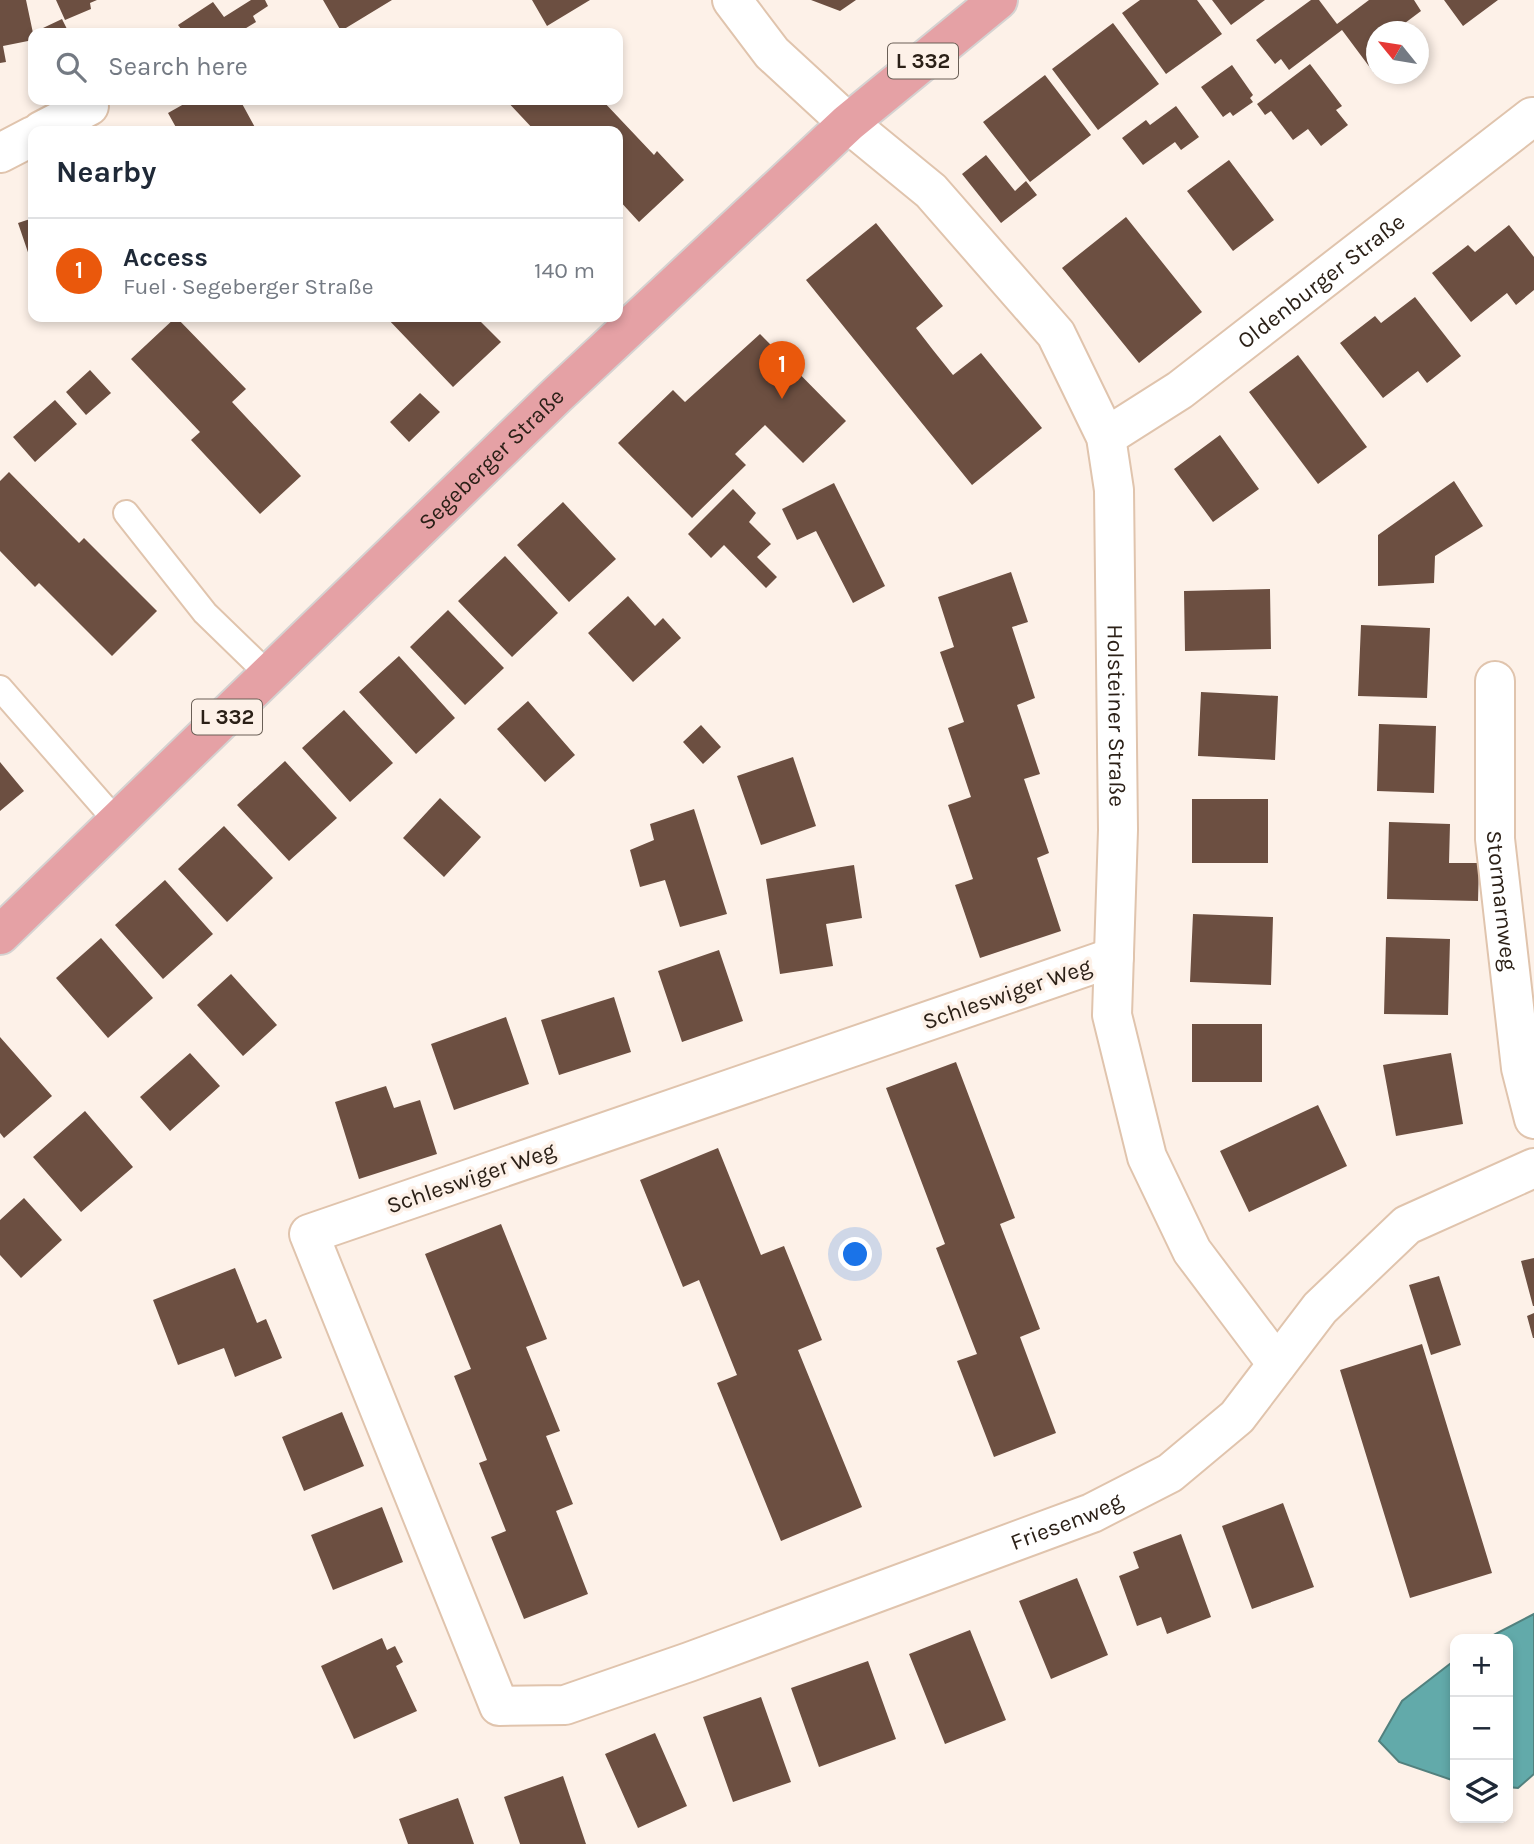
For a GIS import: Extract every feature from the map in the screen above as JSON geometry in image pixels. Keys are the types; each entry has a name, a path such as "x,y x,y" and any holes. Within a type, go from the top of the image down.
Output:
{"main road":[{"name":"Segeberger Straße","path":"0,935 557,395 848,123 998,0"}],"street":[{"name":"Holsteiner Straße","path":"732,0 772,52 848,123 931,191 1056,334 1106,437 1114,490 1118,830 1112,1015 1147,1157 1192,1251 1277,1364"},
{"path":"51,126 89,106"},
{"name":"Oldenburger Straße","path":"1106,437 1180,390 1532,117"},
{"path":"0,153 28,139"},
{"name":"Stormarnweg","path":"1495,681 1496,851 1521,1069 1534,1119"},
{"name":"Schleswiger Weg","path":"499,1706 309,1234 1114,957"},
{"name":"Friesenweg","path":"499,1706 565,1705 1092,1513 1170,1473 1237,1417 1320,1307 1407,1225 1534,1168"}],"lane":[{"path":"126,513 205,613 270,676"},
{"path":"0,688 118,823"}],"water":[{"path":"1534,1614 1534,1774 1518,1788 1513,1788 1513,1634 1496,1634"},
{"path":"1450,1664 1450,1779 1399,1762 1379,1741 1402,1701"}],"building":[{"path":"0,0 26,0 32,28 28,28 28,41 3,46 6,62 0,63"},
{"path":"56,0 97,0 90,3 91,9 65,20"},
{"path":"251,0 265,0 268,6 253,16 256,22 246,28 180,28 178,25 213,2 224,17"},
{"path":"323,0 392,0 346,28 339,28"},
{"path":"532,0 590,0 547,26"},
{"path":"811,0 856,0 840,11"},
{"path":"1140,0 1197,0 1222,34 1166,74 1122,13"},
{"path":"1212,0 1265,0 1231,25"},
{"path":"1311,0 1319,0 1337,24 1369,0 1414,0 1421,11 1408,21 1366,21 1366,62 1342,30 1289,70 1281,59 1275,64 1256,40"},
{"path":"1444,0 1498,0 1463,26"},
{"path":"62,19 66,28 43,28"},
{"path":"1113,23 1159,84 1098,130 1052,69"},
{"path":"1310,64 1342,106 1336,110 1348,125 1321,146 1308,129 1293,140 1271,111 1265,115 1257,104"},
{"path":"1232,65 1253,95 1250,98 1253,102 1233,116 1230,112 1223,117 1201,87"},
{"path":"1045,75 1091,135 1030,182 983,122"},
{"path":"182,105 243,105 254,126 175,126 168,113"},
{"path":"511,105 607,105 654,155 657,151 684,180 639,222 623,204 623,126 530,126"},
{"path":"1176,106 1199,137 1181,150 1175,142 1143,165 1122,138 1146,120 1150,125"},
{"path":"986,155 1015,191 1026,181 1037,195 1001,223 962,174"},
{"path":"1229,160 1274,220 1233,251 1187,191"},
{"path":"1126,217 1202,312 1139,363 1062,268"},
{"path":"28,220 28,252 18,223"},
{"path":"876,223 943,306 916,328 953,375 981,353 1042,428 972,485 806,280"},
{"path":"1509,225 1534,257 1534,290 1516,305 1507,293 1471,322 1432,273 1468,245 1475,252"},
{"path":"1415,297 1461,356 1427,383 1418,371 1383,398 1340,343 1375,316 1381,323"},
{"path":"171,322 181,322 246,389 232,402 301,476 260,514 191,440 200,432 131,359"},
{"path":"391,322 481,322 501,342 453,387"},
{"path":"760,334 846,421 803,463 765,425 735,454 746,465 692,518 618,443 673,390 685,402"},
{"path":"1298,355 1367,447 1318,484 1249,392"},
{"path":"90,370 111,393 86,415 66,392"},
{"path":"420,393 440,412 409,442 390,422"},
{"path":"55,400 77,424 35,462 13,437"},
{"path":"1220,435 1259,489 1213,522 1174,469"},
{"path":"9,472 79,543 84,538 157,611 112,656 39,583 35,587 0,551 0,481"},
{"path":"1454,481 1483,526 1435,556 1434,583 1378,586 1378,535"},
{"path":"834,483 885,586 853,603 816,531 797,540 782,509"},
{"path":"733,489 756,513 749,522 771,544 757,557 777,577 766,588 724,545 711,558 688,534"},
{"path":"563,502 616,559 569,602 517,545"},
{"path":"505,556 558,613 512,657 458,601"},
{"path":"1011,572 1028,622 1012,627 1035,698 1017,705 1040,774 1024,779 1049,853 1037,858 1061,931 980,958 955,885 973,879 948,805 971,797 948,728 964,722 940,652 954,647 938,597"},
{"path":"1270,589 1271,649 1185,651 1184,591"},
{"path":"628,596 655,626 663,618 681,638 633,682 588,633"},
{"path":"448,610 504,668 465,705 410,647"},
{"path":"1361,625 1430,628 1427,698 1358,696"},
{"path":"399,656 455,718 416,754 359,692"},
{"path":"1201,692 1278,696 1275,760 1198,756"},
{"path":"528,701 575,755 545,782 497,729"},
{"path":"344,710 393,763 350,802 302,748"},
{"path":"1379,724 1436,726 1434,793 1377,791"},
{"path":"701,725 721,747 703,764 683,742"},
{"path":"793,757 816,826 761,845 737,776"},
{"path":"285,761 337,818 289,861 237,805"},
{"path":"0,762 24,791 0,811"},
{"path":"440,798 481,837 444,877 403,838"},
{"path":"1192,799 1268,799 1268,863 1192,863"},
{"path":"694,809 727,914 680,927 665,880 640,887 630,850 654,840 650,824"},
{"path":"1389,822 1450,824 1449,863 1479,863 1478,901 1387,899"},
{"path":"224,826 273,878 227,922 178,869"},
{"path":"854,865 862,918 826,924 833,966 780,974 766,879"},
{"path":"165,880 213,934 163,979 115,925"},
{"path":"1193,914 1273,917 1271,985 1190,982"},
{"path":"1386,937 1450,939 1448,1015 1384,1014"},
{"path":"101,938 153,998 108,1038 56,978"},
{"path":"719,950 743,1021 682,1042 658,971"},
{"path":"231,974 277,1025 243,1056 197,1005"},
{"path":"614,997 631,1052 559,1075 541,1020"},
{"path":"506,1017 529,1084 454,1110 431,1044"},
{"path":"1192,1024 1262,1024 1262,1082 1192,1082"},
{"path":"0,1037 52,1096 4,1138 0,1133"},
{"path":"190,1053 220,1086 170,1131 140,1097"},
{"path":"1451,1053 1463,1124 1396,1136 1383,1065"},
{"path":"956,1062 1015,1218 1000,1224 1040,1329 1020,1337 1056,1433 994,1457 957,1361 977,1354 936,1248 945,1244 886,1088"},
{"path":"386,1086 394,1108 420,1100 437,1154 359,1179 335,1102"},
{"path":"1318,1105 1347,1166 1249,1212 1220,1151"},
{"path":"85,1111 133,1167 81,1212 33,1157"},
{"path":"718,1148 761,1255 784,1246 822,1340 798,1350 862,1507 781,1541 717,1383 737,1375 699,1280 683,1287 640,1180"},
{"path":"24,1198 62,1240 21,1278 0,1255 0,1220"},
{"path":"501,1224 547,1339 526,1347 560,1431 546,1436 573,1504 556,1511 588,1594 524,1619 491,1537 506,1531 479,1463 487,1460 454,1376 471,1369 425,1254"},
{"path":"1534,1258 1534,1306 1533,1306 1521,1261"},
{"path":"235,1268 257,1323 266,1319 282,1358 235,1377 224,1348 178,1365 153,1300"},
{"path":"1439,1276 1461,1345 1431,1355 1409,1285"},
{"path":"1534,1313 1534,1338 1533,1338 1527,1316"},
{"path":"1422,1344 1492,1573 1410,1598 1340,1370"},
{"path":"342,1412 364,1466 304,1491 282,1437"},
{"path":"1283,1503 1314,1587 1252,1609 1222,1526"},
{"path":"382,1507 403,1562 333,1590 311,1535"},
{"path":"1181,1534 1211,1617 1167,1634 1161,1617 1137,1626 1119,1576 1139,1568 1133,1552"},
{"path":"1077,1578 1108,1655 1051,1679 1019,1601"},
{"path":"970,1630 1006,1720 945,1744 909,1654"},
{"path":"382,1638 387,1650 395,1646 403,1662 396,1666 417,1711 354,1739 321,1666"},
{"path":"868,1661 896,1739 819,1767 791,1688"},
{"path":"761,1697 791,1782 733,1802 703,1717"},
{"path":"655,1733 687,1806 638,1828 605,1754"},
{"path":"563,1776 586,1844 520,1844 504,1797"},
{"path":"458,1798 474,1844 408,1844 399,1819"}],"place":[{"name":"Access","path":"782,399"}]}
